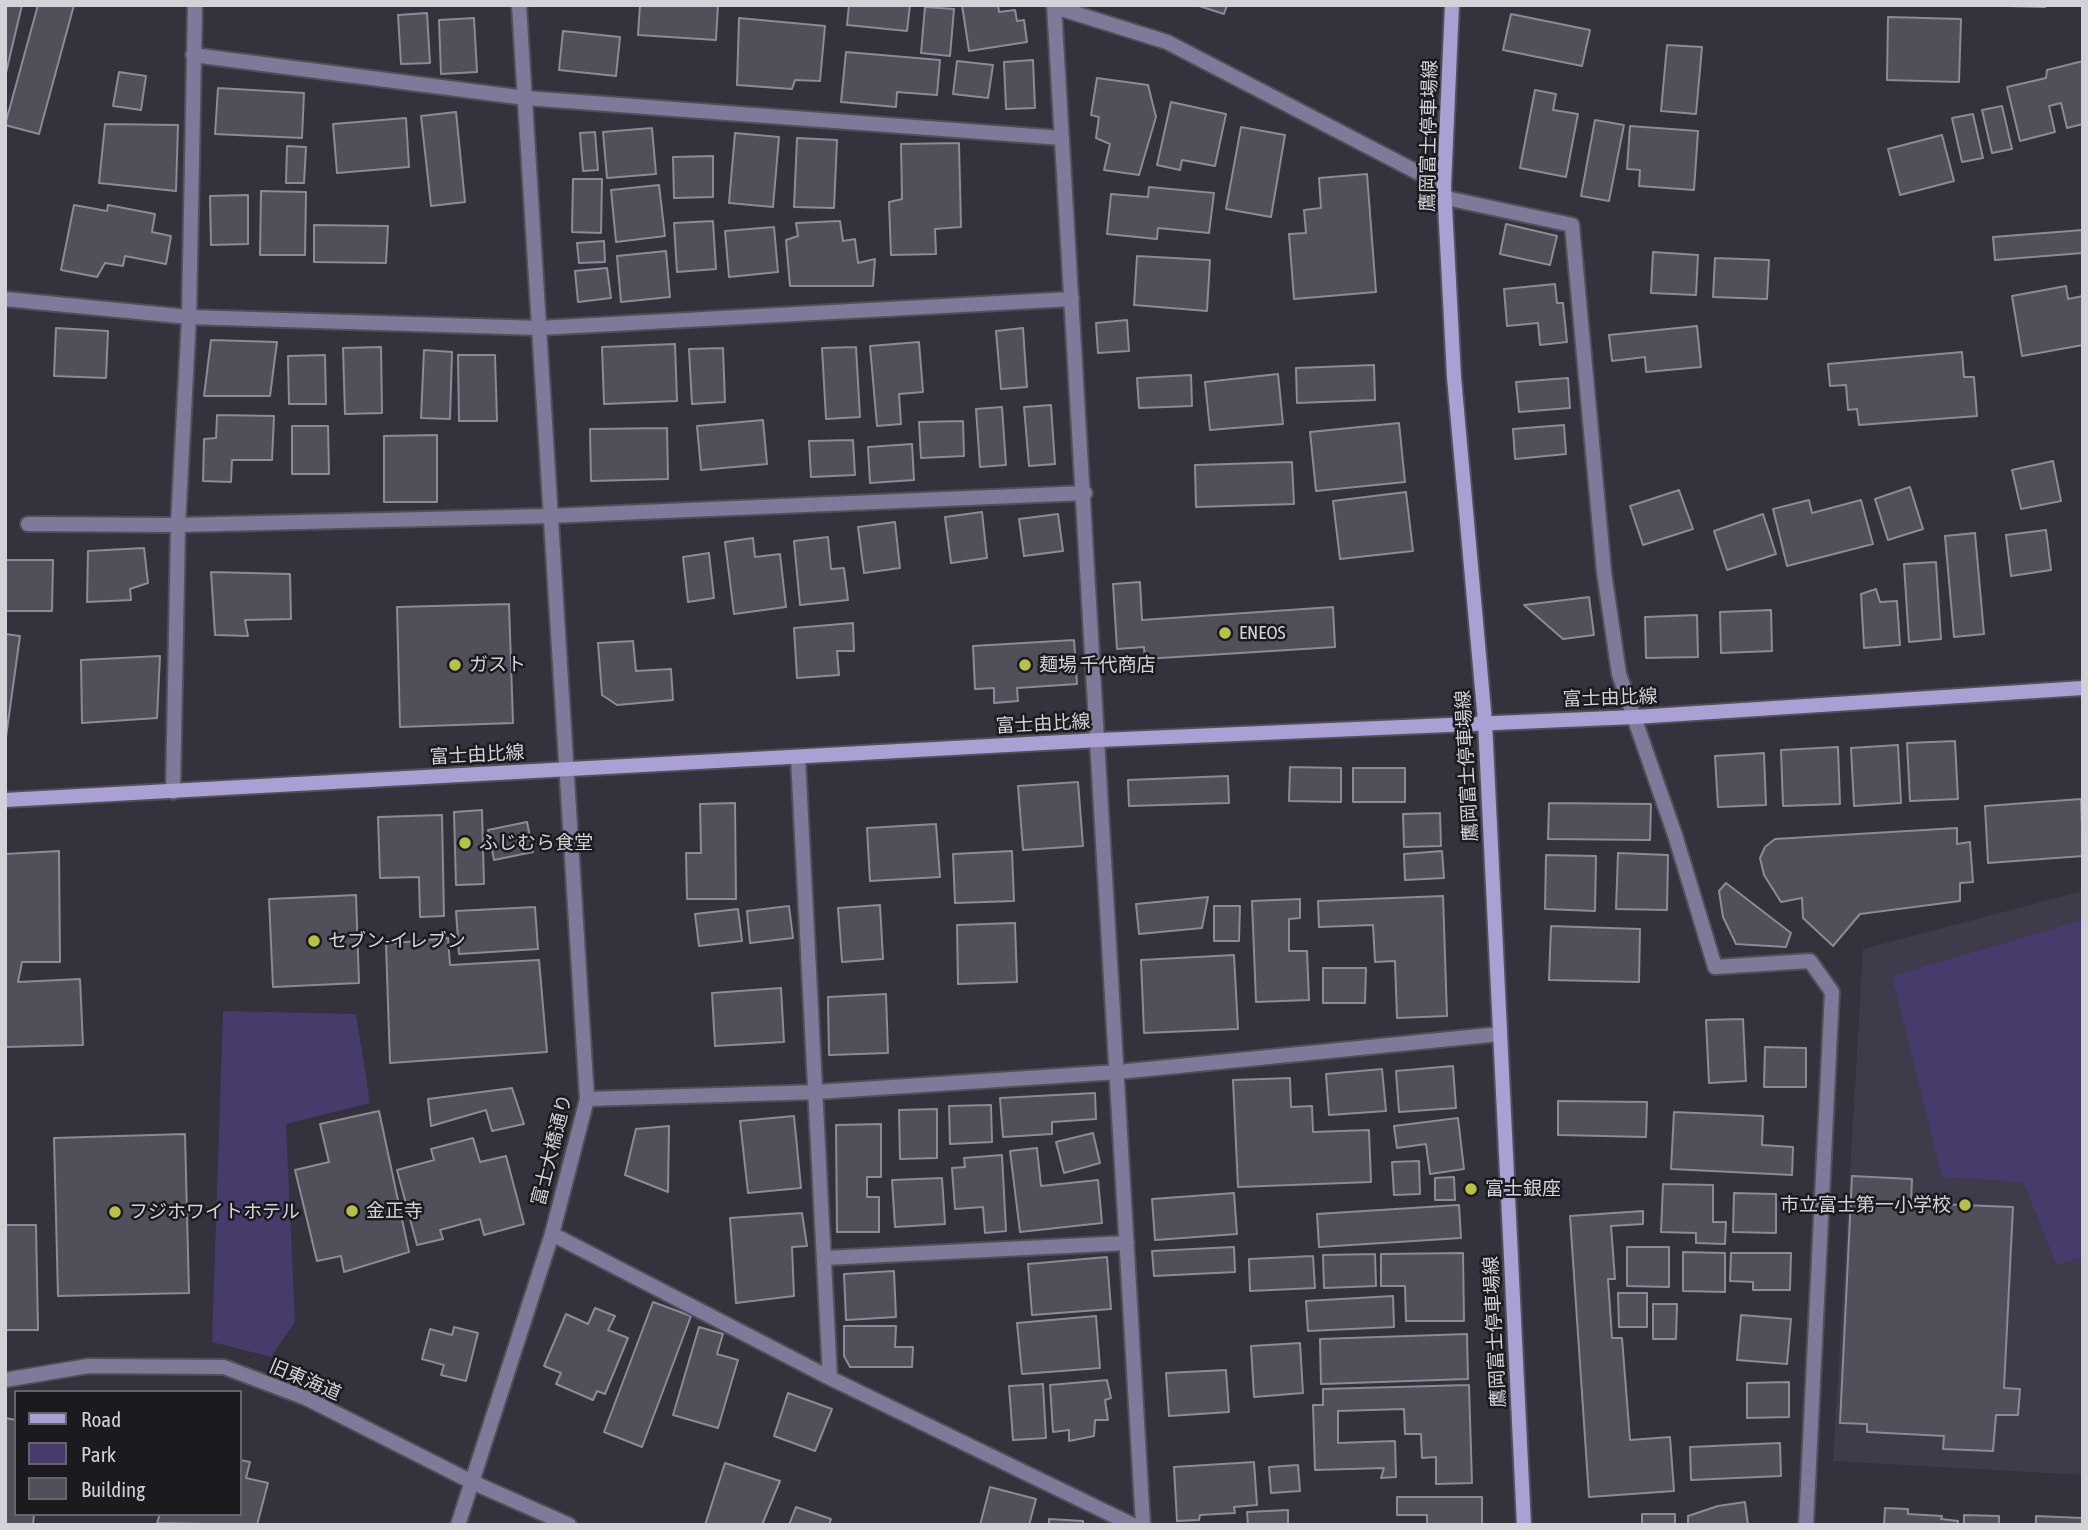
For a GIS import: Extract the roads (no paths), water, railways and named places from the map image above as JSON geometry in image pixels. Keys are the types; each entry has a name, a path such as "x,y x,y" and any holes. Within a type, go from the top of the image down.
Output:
{"main road":[{"name":"鷹岡富士停車場線","path":"1452,5 1445,192 1454,377 1485,722 1524,1525"},
{"name":"富士由比線","path":"5,800 1099,740 1635,717 2083,688"}],"street":[{"path":"173,792 178,525 189,317 195,5"},
{"name":"富士大橋通り","path":"457,1525 552,1234 587,1099 519,5"},
{"path":"1143,1525 1055,6 1167,42 1445,192 1572,225 1604,572 1619,674 1716,967 1810,961 1832,992 1807,1525"},
{"path":"193,55 526,98 1062,138"},
{"path":"5,299 189,317 539,328 1072,299"},
{"path":"28,524 178,525 549,516 1085,493"},
{"path":"798,758 830,1378"},
{"path":"587,1099 817,1092 1118,1072 1500,1034"},
{"path":"552,1234 830,1378 1133,1525"},
{"path":"825,1258 1127,1243"},
{"name":"旧東海道","path":"5,1380 88,1366 224,1367 306,1398 472,1482 569,1525"}],"place":[{"name":"ENEOS","path":"1225,633"},
{"name":"ガスト","path":"455,665"},
{"name":"麺場 千代商店","path":"1025,665"},
{"name":"ふじむら食堂","path":"465,843"},
{"name":"セブン-イレブン","path":"314,941"},
{"name":"富士銀座","path":"1471,1189"},
{"name":"市立富士第一小学校","path":"1965,1205"},
{"name":"金正寺","path":"352,1211"},
{"name":"フジホワイトホテル","path":"115,1212"}]}
